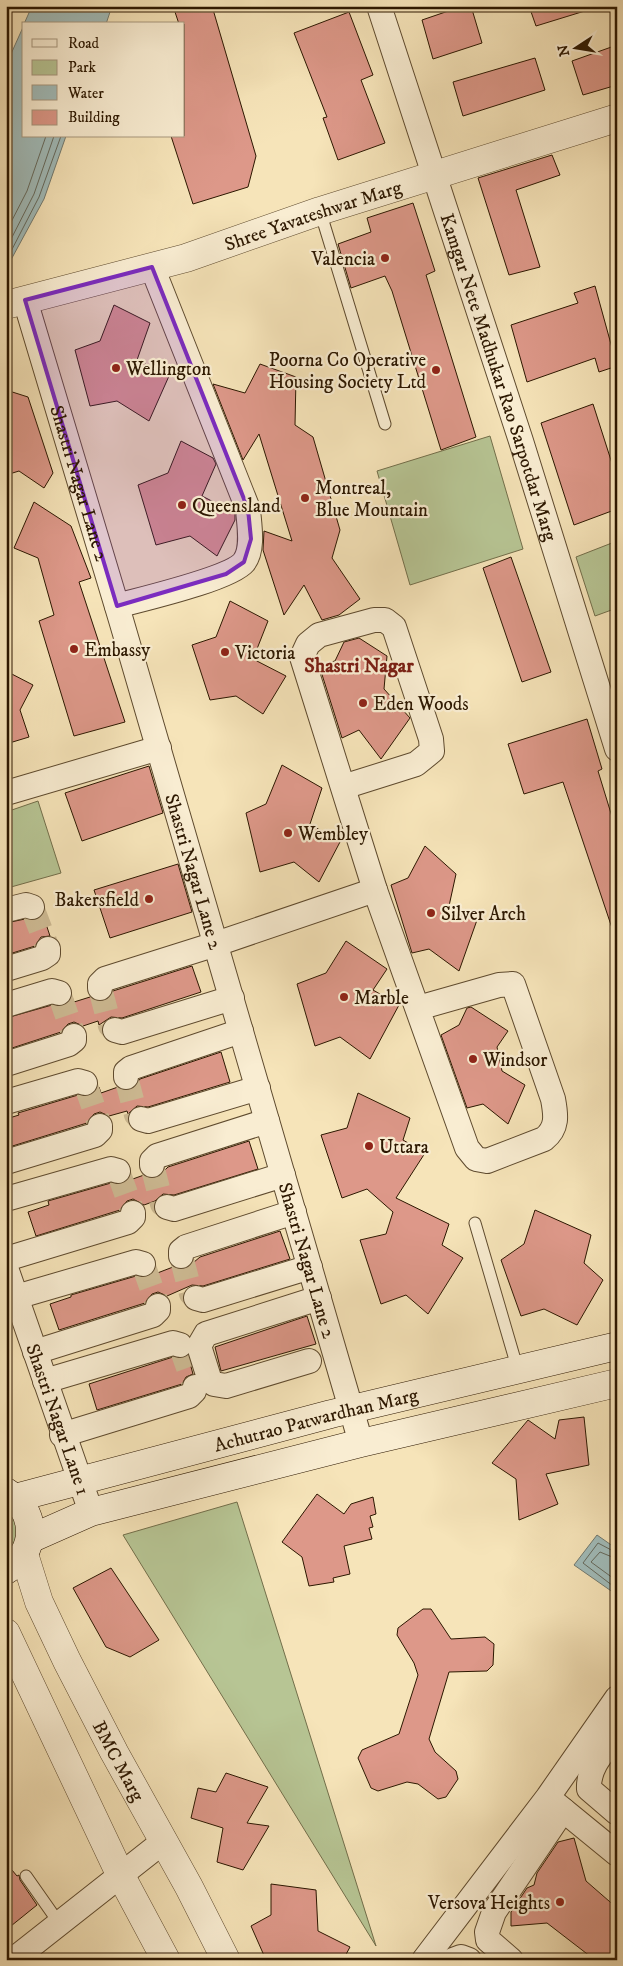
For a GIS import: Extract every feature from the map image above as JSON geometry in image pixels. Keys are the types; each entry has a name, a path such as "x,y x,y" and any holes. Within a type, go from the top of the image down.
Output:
{"street":[{"name":"Kamgar Nete Madhukar Rao Sarpotdar Marg","path":"379,6 524,451 617,749"},
{"name":"Shree Yavateshwar Marg","path":"16,303 186,258 435,174 617,118"},
{"path":"117,606 226,574 244,562 251,539 248,509 152,267"},
{"name":"Shastri Nagar Lane 2","path":"16,303 117,606 361,1443"},
{"path":"343,787 416,764 432,751 431,739 394,626 386,620 374,620 319,635 308,644 302,656 375,890 467,1148 476,1159 487,1161 498,1159 544,1139 551,1133 555,1126 554,1099 513,984 499,985 418,1008"},
{"path":"6,793 159,748"},
{"path":"100,988 100,984 105,979 216,944 375,890"},
{"path":"6,910 26,905 32,907"},
{"path":"6,969 42,958 48,954 48,949"},
{"path":"6,1005 52,991 59,993"},
{"path":"115,1030 122,1032 232,998"},
{"path":"126,1077 126,1072 131,1068 241,1032"},
{"path":"6,1064 68,1044 74,1040 74,1036"},
{"path":"6,1102 78,1081 85,1084"},
{"path":"141,1119 148,1121 258,1088"},
{"path":"152,1165 152,1161 157,1156 267,1121"},
{"path":"6,1162 94,1135 100,1130 100,1126"},
{"path":"6,1199 111,1169 118,1171"},
{"path":"167,1207 174,1209 283,1175"},
{"path":"181,1256 181,1251 186,1247 294,1212"},
{"path":"6,1259 128,1222 133,1218 133,1213"},
{"path":"16,1297 136,1262 143,1264"},
{"path":"196,1298 203,1300 310,1267"},
{"name":"Shastri Nagar Lane 1","path":"6,1268 62,1435 91,1512"},
{"path":"310,1362 226,1386 220,1386 210,1381 199,1346 206,1334 319,1298"},
{"path":"35,1352 153,1315 158,1310 158,1306"},
{"path":"45,1381 173,1342 180,1345"},
{"name":"Achutrao Patwardhan Marg","path":"11,1495 351,1409 617,1346"},
{"name":"Achutrao Patwardhan Marg","path":"20,1554 91,1512 361,1443 617,1383"},
{"path":"62,1435 189,1396 195,1387"},
{"name":"BMC Marg","path":"11,1495 25,1508 30,1524 20,1554 67,1661 226,1960"},
{"path":"6,1633 120,1874 166,1960"},
{"path":"511,1960 488,1940 489,1923 617,1698"},
{"path":"617,1734 593,1768 589,1789 617,1813"},
{"path":"555,1804 617,1854"},
{"path":"424,1960 555,1804"},
{"path":"13,1960 164,1841"},
{"path":"452,1960 461,1957 469,1960"}],"lane":[{"path":"320,212 385,424"},
{"path":"474,1223 518,1370"},
{"path":"26,1876 59,1922"}],"highlighted area":[{"path":"152,267 248,509 251,539 244,562 226,574 117,606 25,300"}],"green space":[{"path":"490,436 523,549 410,585 377,471"},
{"path":"617,541 617,608 595,616 576,557"},
{"path":"38,801 61,873 11,887 6,872 6,812"},
{"path":"237,1502 376,1946 123,1535"},
{"path":"6,1508 15,1521 17,1532 14,1544 6,1557"}],"water":[{"path":"32,6 112,6 107,22 25,22"},
{"path":"22,29 22,138 65,138 44,199 6,269 6,65"},
{"path":"597,1535 617,1549 617,1595 574,1565"}],"building":[{"path":"173,6 212,6 256,156 248,187 193,204 172,138 185,138 185,22 178,22"},
{"path":"463,6 471,6 482,43 433,59 422,20"},
{"path":"529,6 587,6 588,10 536,26"},
{"path":"349,12 373,75 361,80 385,143 338,160 323,118 327,117 294,33"},
{"path":"617,45 617,85 583,95 572,61"},
{"path":"535,58 545,90 463,116 453,82"},
{"path":"552,155 560,175 516,190 540,267 509,275 478,178"},
{"path":"413,203 435,271 426,275 476,437 441,450 392,291 385,276 351,288 338,244 371,232 367,218"},
{"path":"595,286 617,366 599,372 595,358 527,382 511,325 578,303 574,293"},
{"name":"Wellington","path":"114,305 150,323 137,360 169,376 149,421 117,401 90,406 75,350 100,341"},
{"name":"Montreal, Blue Mountain","path":"260,364 296,377 295,425 313,437 340,530 332,558 360,599 339,615 322,620 304,585 284,615 263,550 264,531 292,541 259,434 243,460 213,384 245,393"},
{"path":"6,390 28,397 53,473 44,488 19,471 6,475"},
{"path":"593,404 617,479 617,509 574,525 541,423"},
{"name":"Queensland","path":"181,441 213,458 216,464 202,496 235,513 235,520 217,556 190,536 156,545 138,485 168,473"},
{"path":"34,502 71,526 91,578 79,582 125,722 74,736 39,621 54,615 38,558 14,548"},
{"path":"511,557 551,672 522,682 483,568"},
{"name":"Victoria","path":"230,601 268,621 253,659 286,676 263,714 236,696 210,700 192,645 216,637"},
{"name":"Eden Woods","path":"359,638 387,656 384,689 410,718 381,759 359,730 342,738 319,665 335,661 344,642"},
{"path":"6,671 33,685 20,710 29,737 6,744"},
{"path":"587,719 602,769 598,771 617,833 617,933 614,934 563,782 524,794 508,744"},
{"name":"Wembley","path":"282,765 322,788 310,824 340,842 319,882 294,862 260,872 246,813 266,804"},
{"path":"149,766 163,813 82,841 65,793"},
{"name":"Silver Arch","path":"425,846 456,874 449,906 477,920 459,971 429,949 412,953 391,885 408,878"},
{"name":"Bakersfield","path":"178,864 192,912 110,938 94,890"},
{"path":"43,915 50,936 41,937 35,946 6,955 6,923 25,919 35,920"},
{"name":"Marble","path":"346,941 387,969 373,990 399,1005 370,1059 340,1037 315,1046 297,984 326,973"},
{"path":"192,966 201,992 122,1018 111,1017 99,1025 98,1021 83,1026 74,1022 68,1024 61,1032 6,1050 6,1018 52,1005 63,1006 72,997 74,1002 90,997 100,1002 106,1000 113,991"},
{"name":"Windsor","path":"471,1007 508,1031 497,1047 502,1071 525,1085 508,1124 483,1104 467,1108 441,1035 459,1025 467,1008"},
{"path":"221,1052 230,1082 148,1107 137,1106 128,1114 127,1111 109,1116 100,1112 94,1114 87,1123 6,1148 6,1119 19,1115 18,1113 78,1095 89,1096 99,1087 101,1093 118,1087 126,1091 132,1089 140,1079"},
{"path":"358,1093 410,1118 403,1140 425,1153 396,1198 449,1224 442,1245 463,1258 428,1314 406,1295 381,1304 360,1240 386,1234 393,1212 367,1189 342,1198 321,1135 347,1128"},
{"path":"249,1141 258,1169 174,1195 163,1194 155,1201 144,1205 133,1199 127,1201 120,1210 36,1236 28,1212 49,1205 48,1201 111,1183 122,1184 129,1178 130,1180 144,1175 152,1179 158,1177 168,1167"},
{"path":"535,1210 591,1235 584,1263 603,1280 577,1325 544,1309 521,1316 501,1260 524,1244"},
{"path":"280,1231 290,1259 203,1286 192,1285 167,1296 158,1292 152,1294 145,1303 59,1330 50,1304 71,1297 71,1295 136,1276 147,1277 173,1267 181,1270 187,1268 200,1257"},
{"path":"307,1316 316,1344 221,1371 215,1347"},
{"path":"188,1356 193,1374 186,1377 182,1384 97,1410 89,1384 173,1357 183,1358"},
{"path":"584,1417 589,1465 546,1474 558,1504 519,1520 516,1479 492,1463 528,1420 555,1439 559,1420"},
{"path":"317,1494 344,1514 351,1504 373,1497 376,1514 370,1516 373,1527 369,1528 372,1539 344,1546 350,1574 333,1578 334,1582 309,1586 302,1557 282,1542"},
{"path":"111,1568 159,1640 130,1657 106,1647 73,1588"},
{"path":"423,1609 431,1609 451,1639 485,1637 494,1644 493,1665 487,1671 449,1672 429,1739 435,1752 456,1771 458,1779 446,1797 438,1799 418,1784 407,1782 378,1791 371,1788 358,1758 362,1750 399,1734 418,1675 414,1663 397,1635 398,1628"},
{"path":"226,1773 268,1787 247,1823 269,1826 243,1870 217,1862 223,1828 191,1818 198,1788 216,1792"},
{"name":"Versova Heights","path":"574,1838 586,1881 617,1908 617,1960 595,1960 547,1923 511,1926 511,1912 527,1888 534,1885 537,1873 558,1842"},
{"path":"6,1863 17,1876 19,1875 20,1880 37,1905 6,1930"},
{"path":"271,1884 316,1890 318,1931 350,1947 343,1960 266,1960 251,1926 271,1915"}],"tunnel":[{"path":"32,907 48,949"},
{"path":"100,988 110,1026 115,1030"},
{"path":"59,993 74,1036"},
{"path":"126,1077 136,1115 141,1119"},
{"path":"85,1083 100,1126"},
{"path":"152,1165 162,1204 167,1207"},
{"path":"118,1171 133,1213"},
{"path":"181,1256 191,1294 196,1298"},
{"path":"143,1264 158,1306"},
{"path":"180,1345 195,1387"}],"place":[{"name":"Valencia","path":"385,258"},
{"name":"Wellington","path":"116,368"},
{"name":"Poorna Co Operative Housing Society Ltd","path":"436,370"},
{"name":"Montreal, Blue Mountain","path":"305,498"},
{"name":"Queensland","path":"182,505"},
{"name":"Embassy","path":"74,649"},
{"name":"Victoria","path":"225,652"},
{"name":"Eden Woods","path":"363,703"},
{"name":"Wembley","path":"288,833"},
{"name":"Bakersfield","path":"149,899"},
{"name":"Silver Arch","path":"431,913"},
{"name":"Marble","path":"344,997"},
{"name":"Windsor","path":"473,1059"},
{"name":"Uttara","path":"369,1146"},
{"name":"Versova Heights","path":"560,1902"}],"district":[{"name":"Shastri Nagar","path":"359,665"}]}
